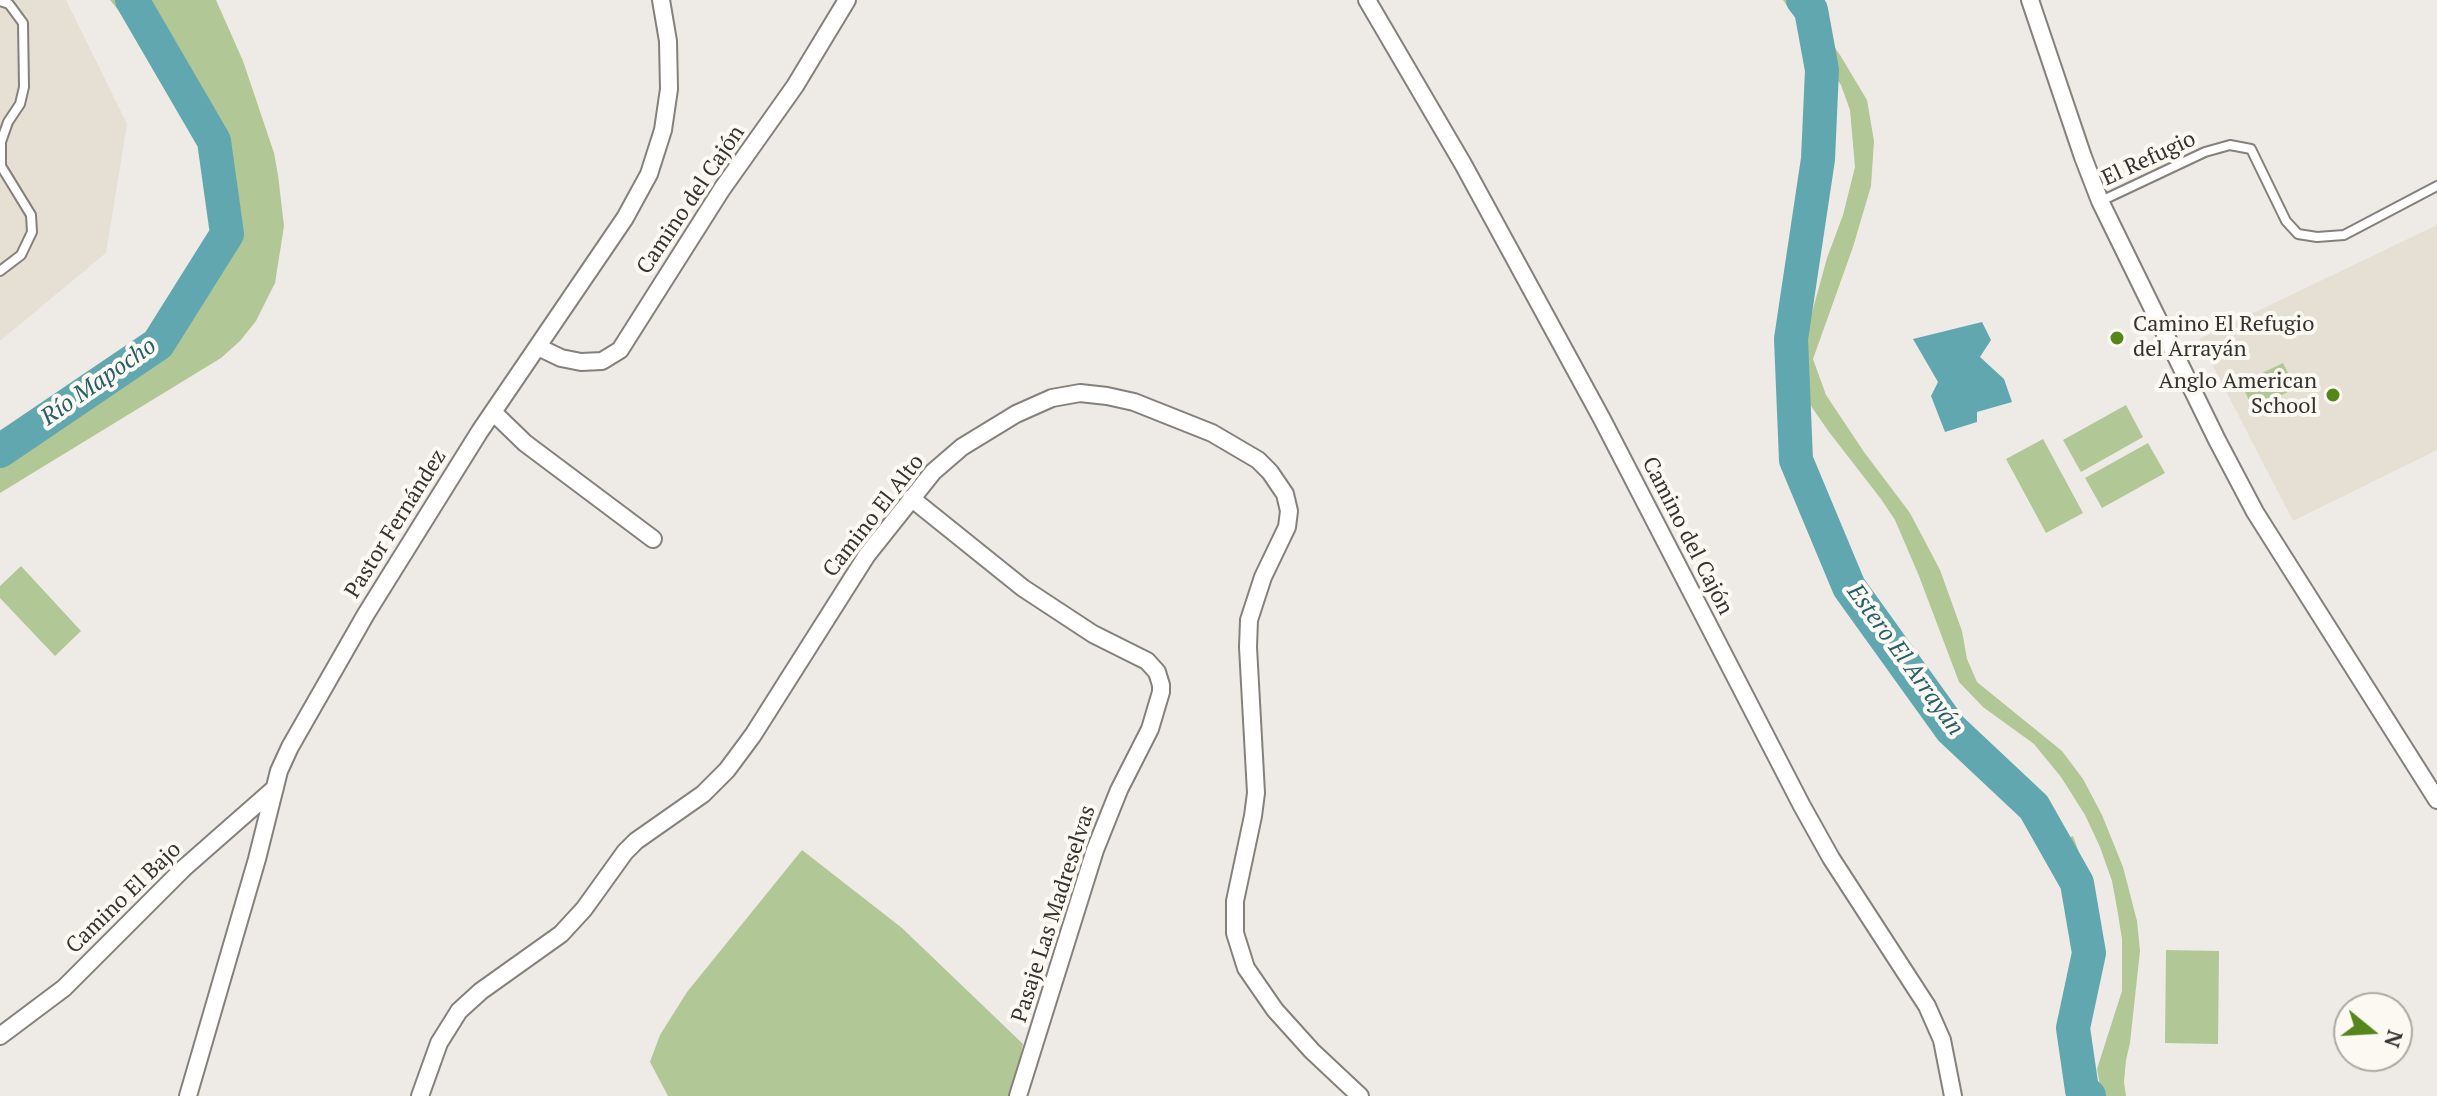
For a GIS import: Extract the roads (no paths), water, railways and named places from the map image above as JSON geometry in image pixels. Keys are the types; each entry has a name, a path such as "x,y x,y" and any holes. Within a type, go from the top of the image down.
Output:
{"street":[{"name":"Pastor Fernández","path":"188,1096 279,771 290,747 393,570 493,412 638,197 658,150 669,89 668,41 661,0"},
{"name":"Camino del Cajón","path":"538,347 561,358 581,362 602,361 620,350 722,189 809,64 847,0"},
{"name":"Camino del Cajón","path":"1367,0 1463,164 1602,419 1808,817 1927,1006 1942,1040 1953,1096"},
{"path":"2030,0 2100,201 2176,359 2255,512 2437,800"},
{"name":"Camino El Alto","path":"420,1096 439,1043 459,1011 481,991 561,934 636,841 703,794 727,770 753,735 867,555 911,498 947,459 986,432 1039,403 1080,393 1134,402 1191,423 1244,450 1270,472 1285,494 1288,519 1263,577 1249,620 1256,793 1235,901 1235,933 1246,968 1275,1010 1312,1051 1360,1096"},
{"path":"493,412 525,443 653,539"},
{"name":"Pasaje Las Madreselvas","path":"911,498 1023,588 1083,628 1147,661 1157,672 1161,685 1150,729 1119,790 1095,850 1018,1096"},
{"name":"Camino El Bajo","path":"0,1036 64,988 184,868 275,788"}],"lane":[{"path":"0,1 9,4 23,23 24,87 20,104 8,122 1,142 1,166 31,215 32,232 21,255 0,271"},
{"name":"El Refugio","path":"2100,201 2205,152 2230,145 2251,149 2286,221 2298,234 2317,237 2344,235 2437,186"}],"water":[{"path":"1982,322 1991,340 1980,357 2004,379 2012,402 1977,412 1977,422 1945,432 1931,396 1938,382 1913,339"}],"waterway":[{"name":"Río Mapocho","path":"0,451 158,344 227,234 214,141 132,0"},
{"name":"Estero El Arrayán","path":"1803,0 1811,10 1822,70 1818,159 1791,339 1796,460 1849,587 1951,729 2034,807 2077,883 2089,953 2073,1028 2082,1090 2089,1096"}],"place":[{"name":"Camino El Refugio del Arrayán","path":"2117,338"},
{"name":"Anglo American School","path":"2333,395"}]}
